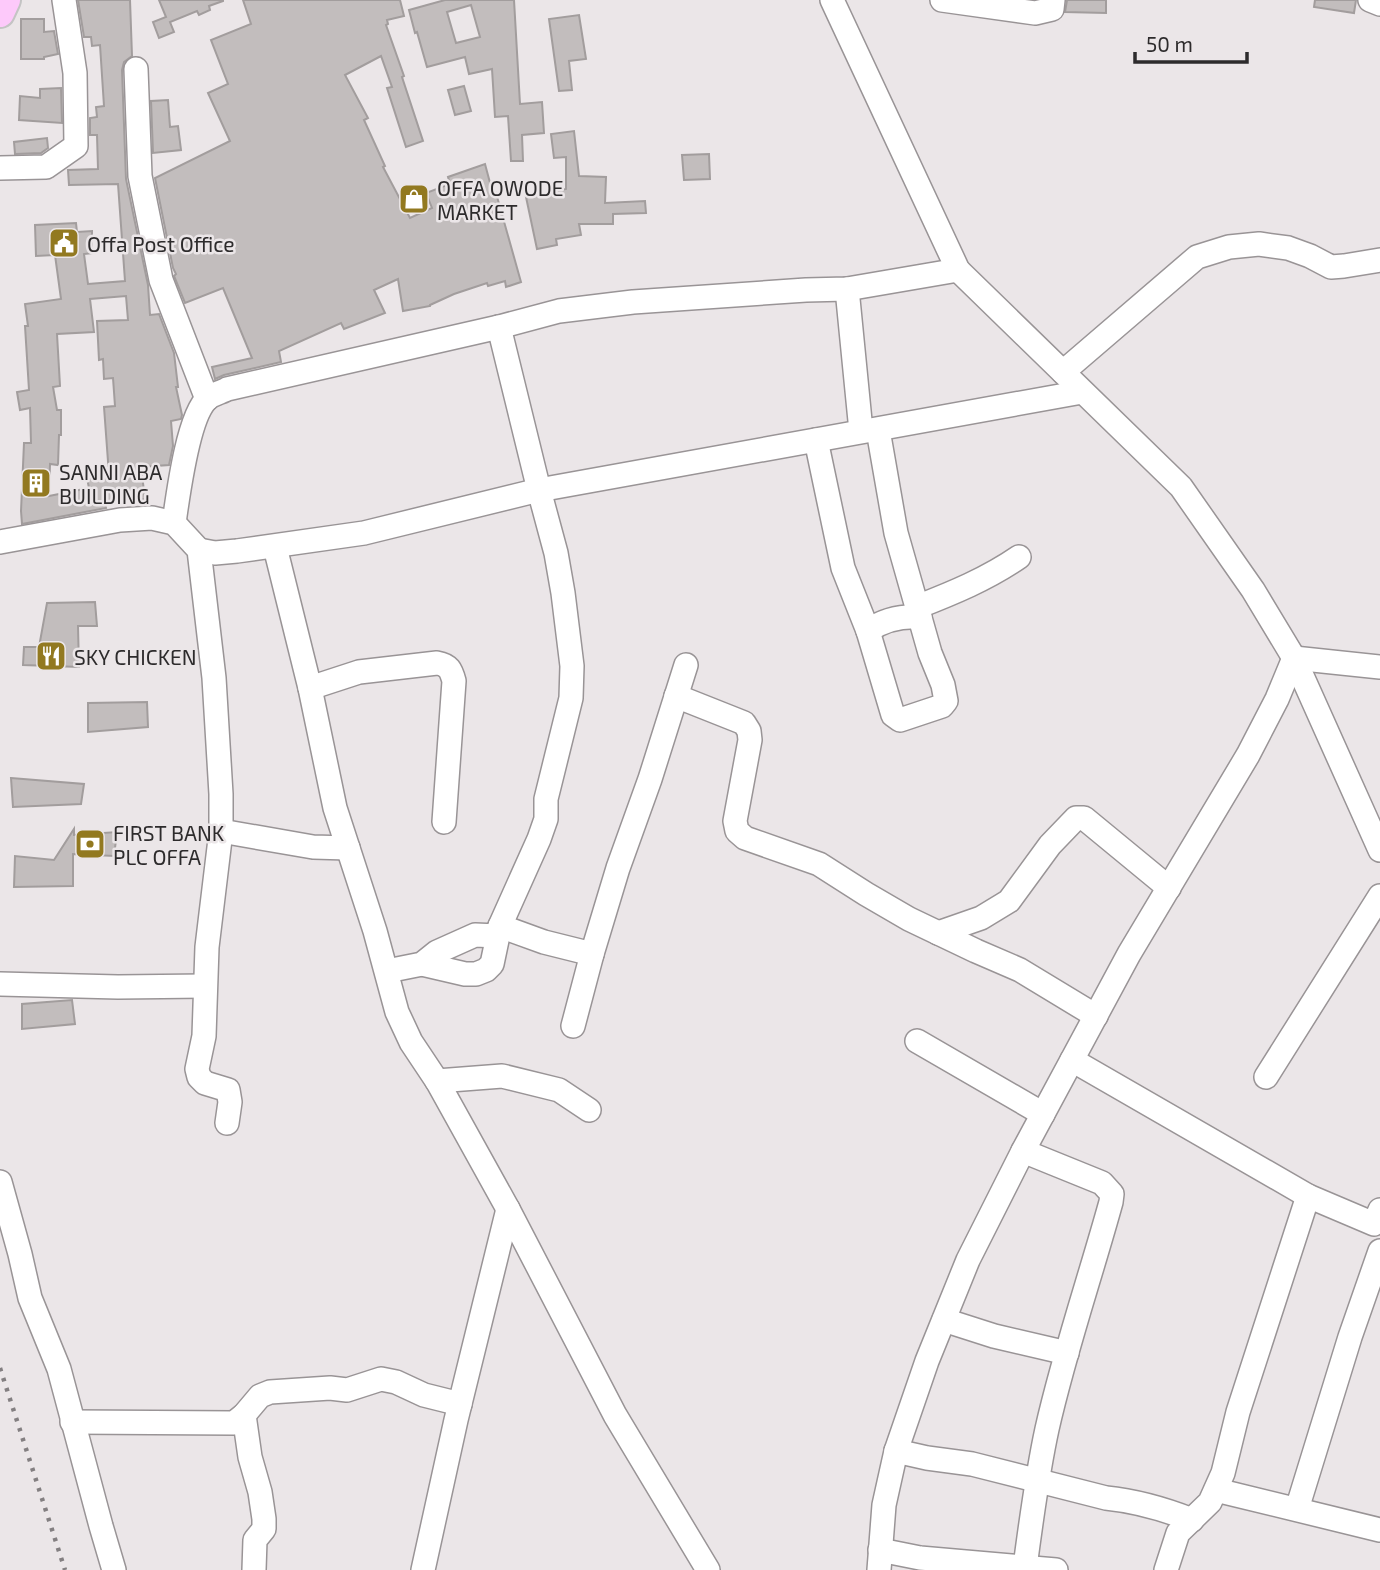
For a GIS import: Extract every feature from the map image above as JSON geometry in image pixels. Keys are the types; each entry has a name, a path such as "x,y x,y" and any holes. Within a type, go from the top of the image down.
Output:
{"main road":[{"path":"0,13 6,0"}],"street":[{"path":"0,168 46,167 76,146 75,73 64,0"},
{"path":"832,0 958,270 1181,487 1253,590 1294,658 1380,850"},
{"path":"943,0 1035,13 1052,9 1054,0"},
{"path":"1370,0 1380,4"},
{"path":"136,69 140,176 160,280 207,399"},
{"path":"1063,372 1197,257 1229,247 1259,244 1288,248 1331,267 1380,260"},
{"path":"174,523 193,422 207,399 228,389 559,311 633,302 847,289 958,270"},
{"path":"816,440 843,568 868,631 893,715 900,720 942,706 946,701 943,685 918,612 870,431 847,289"},
{"path":"387,971 422,964 476,975 492,964 499,931 546,820 546,799 571,698 572,666 556,553 499,327"},
{"path":"199,550 215,553 275,547 365,533 539,491 1082,392"},
{"path":"0,542 120,520 152,518 174,523 199,550 215,678 221,831 207,947 204,1036 197,1069 205,1083 225,1088 230,1094 227,1123"},
{"path":"275,547 310,688 335,808 387,971 397,1012 411,1042 437,1081 508,1209 615,1415 708,1570"},
{"path":"868,631 876,625 918,612 1000,570 1019,557"},
{"path":"1294,658 1380,667"},
{"path":"1056,1570 920,1558 880,1560 884,1505 896,1451 927,1361 968,1260 1129,954 1248,755 1277,699 1294,658"},
{"path":"310,688 359,672 437,663 446,665 454,681 444,822"},
{"path":"573,1026 618,868 686,665"},
{"path":"676,696 744,723 749,731 750,740 735,821 737,831 745,838 819,864 866,894 939,933 1020,970 1096,1016"},
{"path":"939,933 981,918 1009,901 1051,845 1080,817 1168,888"},
{"path":"221,831 313,847 348,848"},
{"path":"1266,1077 1380,896"},
{"path":"422,964 436,952 475,935 499,931 592,954"},
{"path":"0,984 205,986"},
{"path":"917,1041 1043,1114"},
{"path":"1072,1060 1308,1196 1378,1220"},
{"path":"437,1081 502,1076 559,1090 589,1110"},
{"path":"1023,1151 1102,1183 1112,1194 1047,1428 1025,1567"},
{"path":"0,1182 30,1298 59,1369 114,1570"},
{"path":"1166,1570 1178,1533 1210,1502 1223,1472 1238,1412 1308,1196"},
{"path":"423,1570 508,1209"},
{"path":"1297,1509 1350,1337 1380,1251"},
{"path":"944,1320 994,1336 1067,1353"},
{"path":"72,1422 234,1423 261,1396 270,1392 330,1388 348,1390 381,1379 396,1382 424,1395 460,1404"},
{"path":"244,1415 264,1519 264,1529 255,1540 254,1570"},
{"path":"896,1451 972,1464 1128,1500 1192,1520"},
{"path":"1216,1490 1380,1530"}],"building":[{"path":"78,0 130,0 132,56 124,62 122,70 126,179 148,285 150,315 159,314 174,353 176,387 182,415 181,419 171,421 173,446 169,465 141,467 145,499 105,504 106,508 22,524 24,443 31,443 30,408 20,410 17,392 29,390 25,304 61,299 55,255 36,256 35,225 76,223 77,232 92,231 92,253 84,254 88,284 125,281 118,184 69,185 68,170 98,169 97,135 90,135 90,118 97,117 96,107 104,106 100,45 92,46 91,37 84,37","holes":["126,296 128,320 97,321 99,360 103,359 104,379 113,378 115,406 104,407 109,475 87,478 89,488 49,496 50,464 58,465 61,435 61,410 57,410 53,387 60,386 57,334 94,332 90,299"]},
{"path":"159,0 223,1 209,6 210,10 199,15 197,11 170,22 174,32 159,38 153,22 166,17"},
{"path":"243,0 400,0 404,16 387,20 386,25 423,141 406,147 387,88 392,87 381,56 345,75 368,118 364,120 385,166 383,167 410,218 432,208 426,193 450,184 448,177 485,164 521,282 506,287 505,281 488,286 487,283 454,294 430,306 403,311 398,279 374,290 385,313 344,329 341,323 279,351 281,362 215,379 212,367 252,358 223,288 185,303 174,276 176,274 155,178 230,141 208,93 228,84 211,40 251,24"},
{"path":"445,0 514,0 520,104 542,102 544,133 522,135 523,161 511,161 508,116 495,117 492,69 469,74 465,57 427,67 409,10","holes":["471,5 480,37 456,43 447,12"]},
{"path":"1067,0 1106,0 1106,13 1065,12"},
{"path":"1315,0 1356,0 1354,13 1314,7"},
{"path":"579,15 586,59 569,61 572,90 559,91 549,19"},
{"path":"21,19 44,19 44,32 54,31 58,54 44,59 21,59"},
{"path":"464,86 471,111 455,115 448,90"},
{"path":"61,88 62,123 19,120 20,96 40,98 40,89"},
{"path":"168,100 170,127 178,126 181,150 153,153 151,101"},
{"path":"574,131 579,176 606,177 605,203 645,201 646,213 613,214 613,224 579,224 581,235 556,239 557,245 537,249 526,197 566,189 566,157 554,158 551,134"},
{"path":"47,138 48,148 41,153 15,154 14,142"},
{"path":"709,154 710,179 684,180 682,155"},
{"path":"95,602 97,626 78,626 79,667 23,665 24,647 39,647 47,603"},
{"path":"147,702 148,727 88,732 88,703"},
{"path":"11,778 84,784 81,804 13,807"},
{"path":"74,829 74,835 117,832 114,856 73,854 73,886 14,887 15,856 54,860"},
{"path":"72,1000 75,1024 22,1029 22,1004"}],"railway":[{"path":"0,1368 65,1570"}],"place":[{"name":"OFFA OWODE MARKET","path":"414,199"},
{"name":"Offa Post Office","path":"64,243"},
{"name":"SANNI ABA BUILDING","path":"36,483"},
{"name":"SKY CHICKEN","path":"51,656"},
{"name":"FIRST BANK PLC OFFA","path":"90,844"}]}
